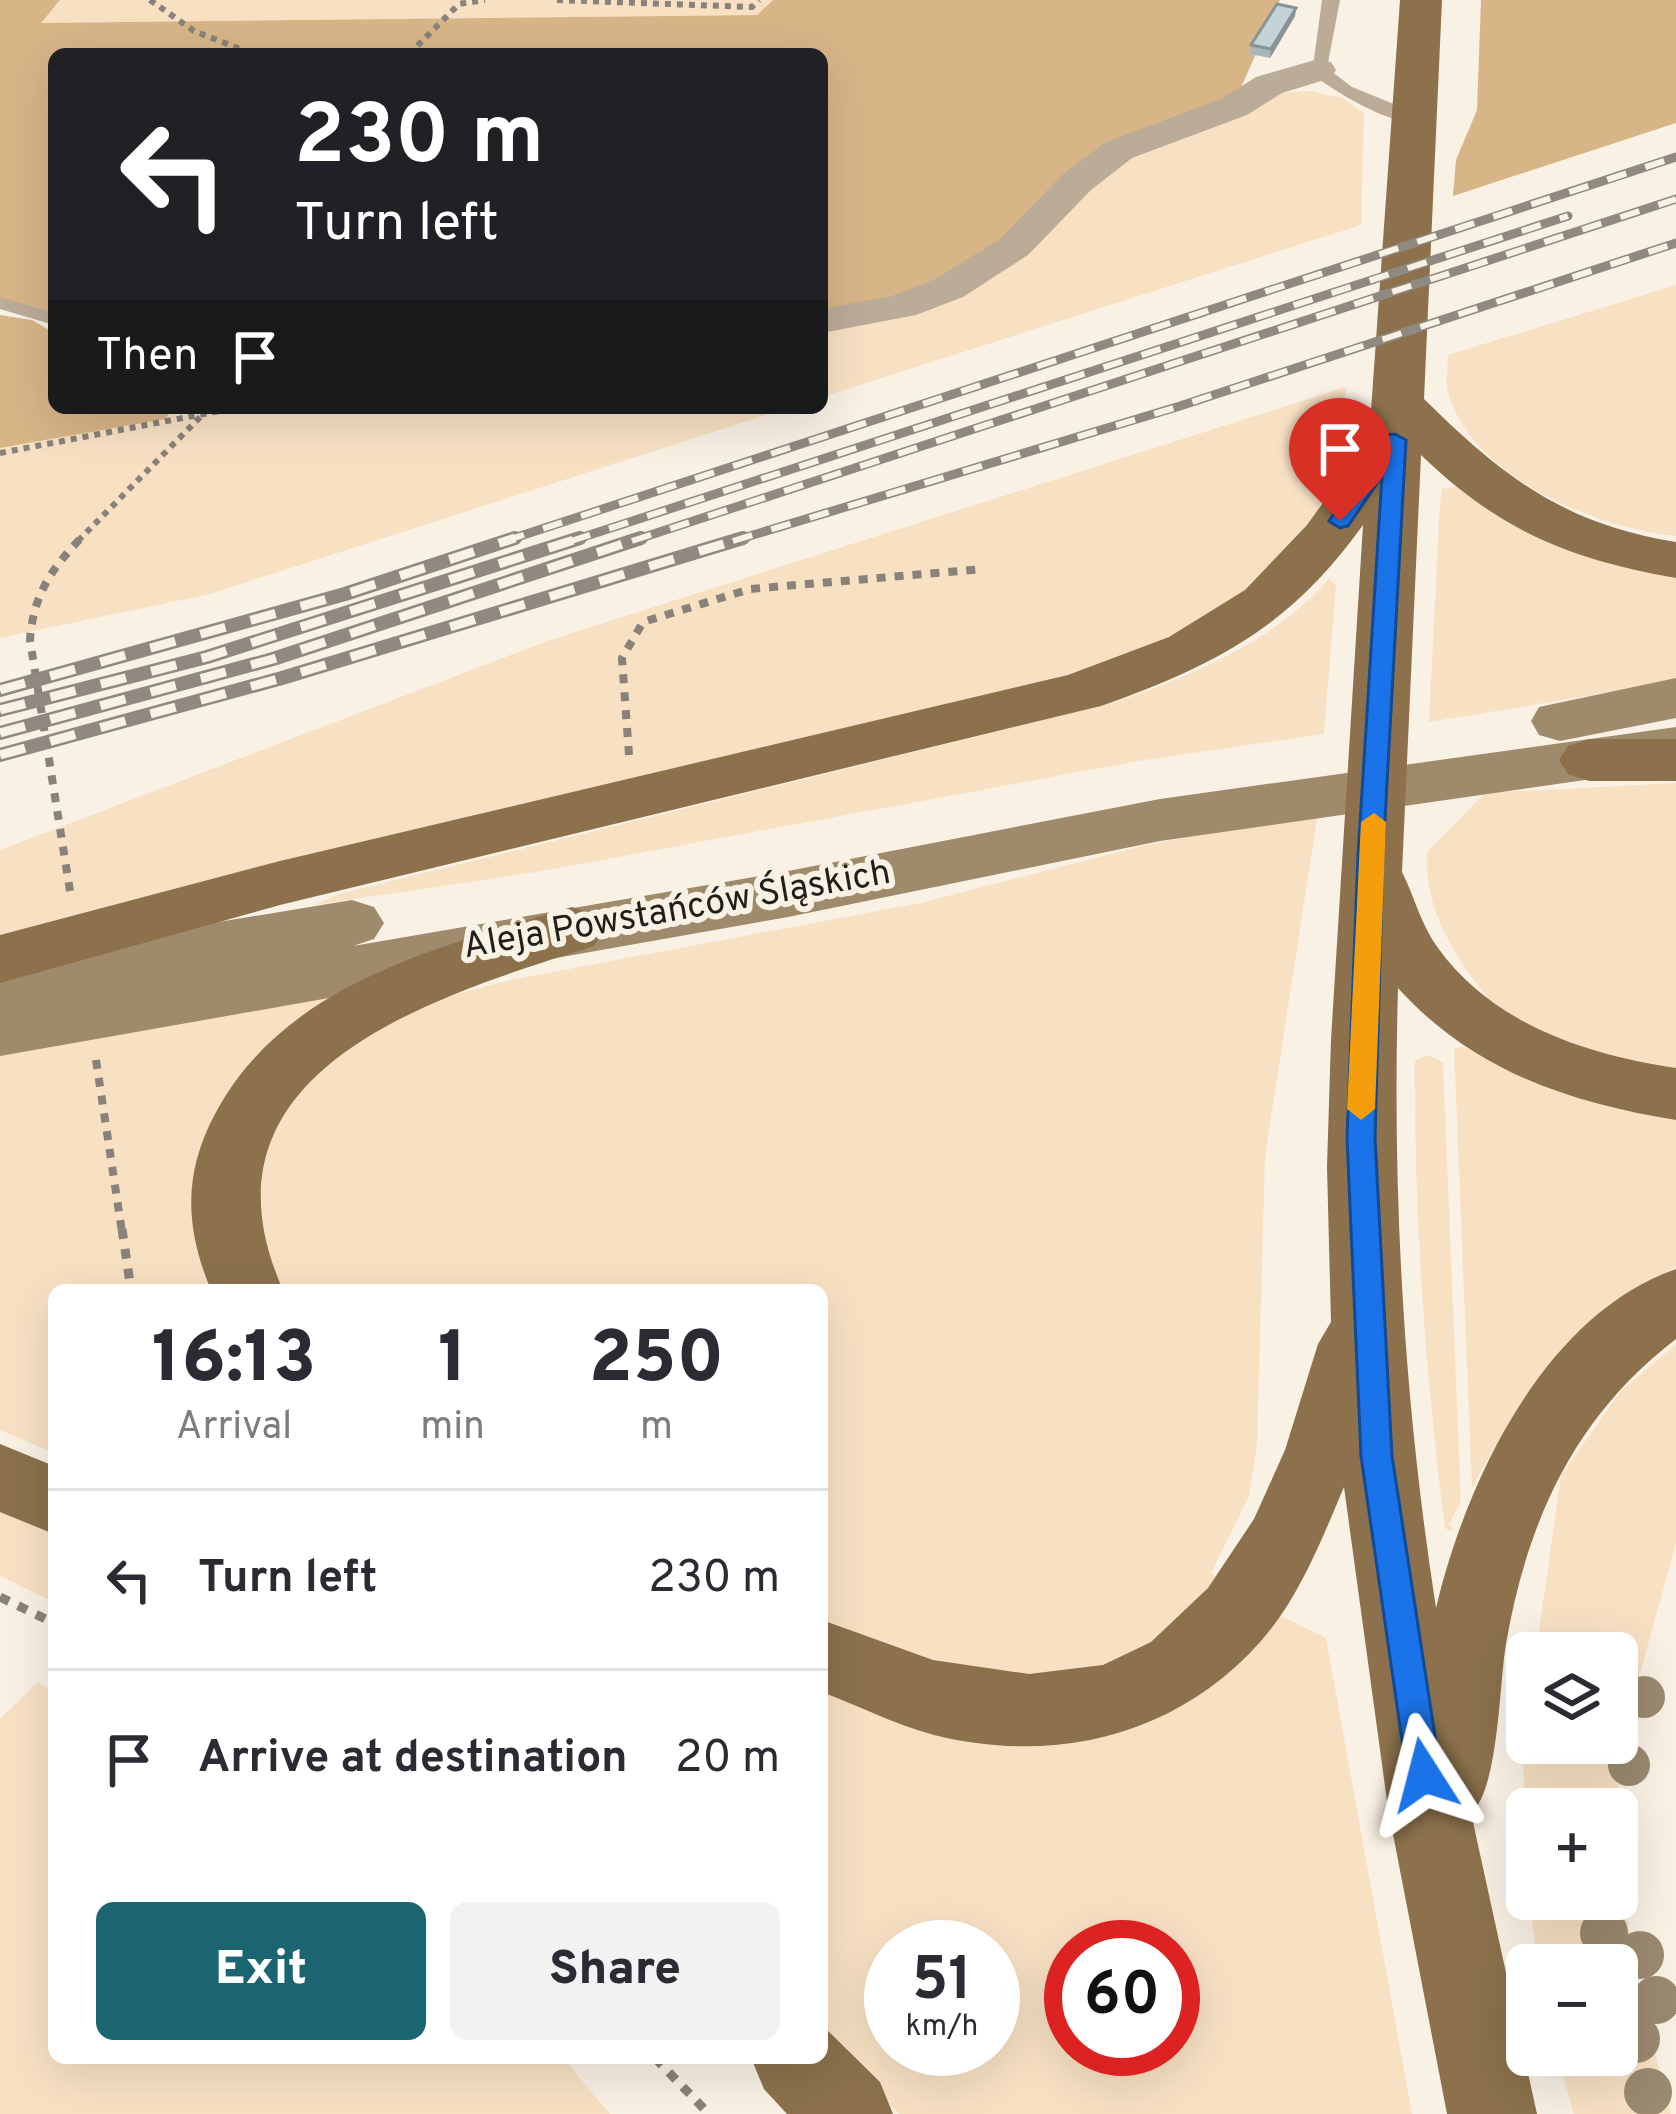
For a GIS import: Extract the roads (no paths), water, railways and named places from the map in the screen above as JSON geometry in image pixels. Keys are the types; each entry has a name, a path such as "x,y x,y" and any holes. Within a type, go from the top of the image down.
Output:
{"main road":[{"path":"1420,0 1381,684 1363,802 1365,1288 1377,1456 1438,1864 1492,2114"},
{"path":"1396,421 1537,522 1605,546 1676,560"},
{"path":"0,958 280,883 1081,692 1192,652 1240,625 1279,595 1340,521 1396,421"},
{"path":"1363,802 1536,725 1676,698"},
{"path":"1363,802 1676,747"},
{"path":"1589,760 1676,760"},
{"name":"Aleja Powstańców Śląskich","path":"0,982 738,857 1098,788 1363,802"},
{"path":"1363,802 1382,904 1408,953 1440,995 1474,1024 1533,1060 1676,1094"},
{"name":"Aleja Powstańców Śląskich","path":"0,1031 788,894 1160,820 1363,802"},
{"path":"244,1284 228,1251 223,1171 242,1121 290,1061 338,1022 379,1000 495,954 572,930"},
{"path":"828,1658 929,1698 999,1712 1033,1713 1096,1705 1163,1679 1195,1658 1241,1612 1283,1543 1336,1406 1365,1288"},
{"path":"1438,1864 1458,1684 1494,1532 1526,1451 1562,1400 1610,1347 1676,1299"},
{"path":"0,1477 48,1498"},
{"path":"801,2064 848,2114"}],"street":[{"path":"828,320 902,306 949,288 1014,247 1077,182 1119,150 1234,106 1268,85 1318,70"}],"lane":[{"path":"1331,0 1318,70 1346,92 1414,119"},
{"path":"0,303 48,317"}],"railway":[{"path":"505,541 1676,157"},
{"path":"632,541 1676,199"},
{"path":"571,541 1568,216"},
{"path":"733,541 1180,406 1676,243"},
{"path":"0,690 345,594 515,538"},
{"path":"0,710 207,657 580,538"},
{"path":"0,733 273,659 641,538"},
{"path":"0,755 282,678 743,538"}]}
